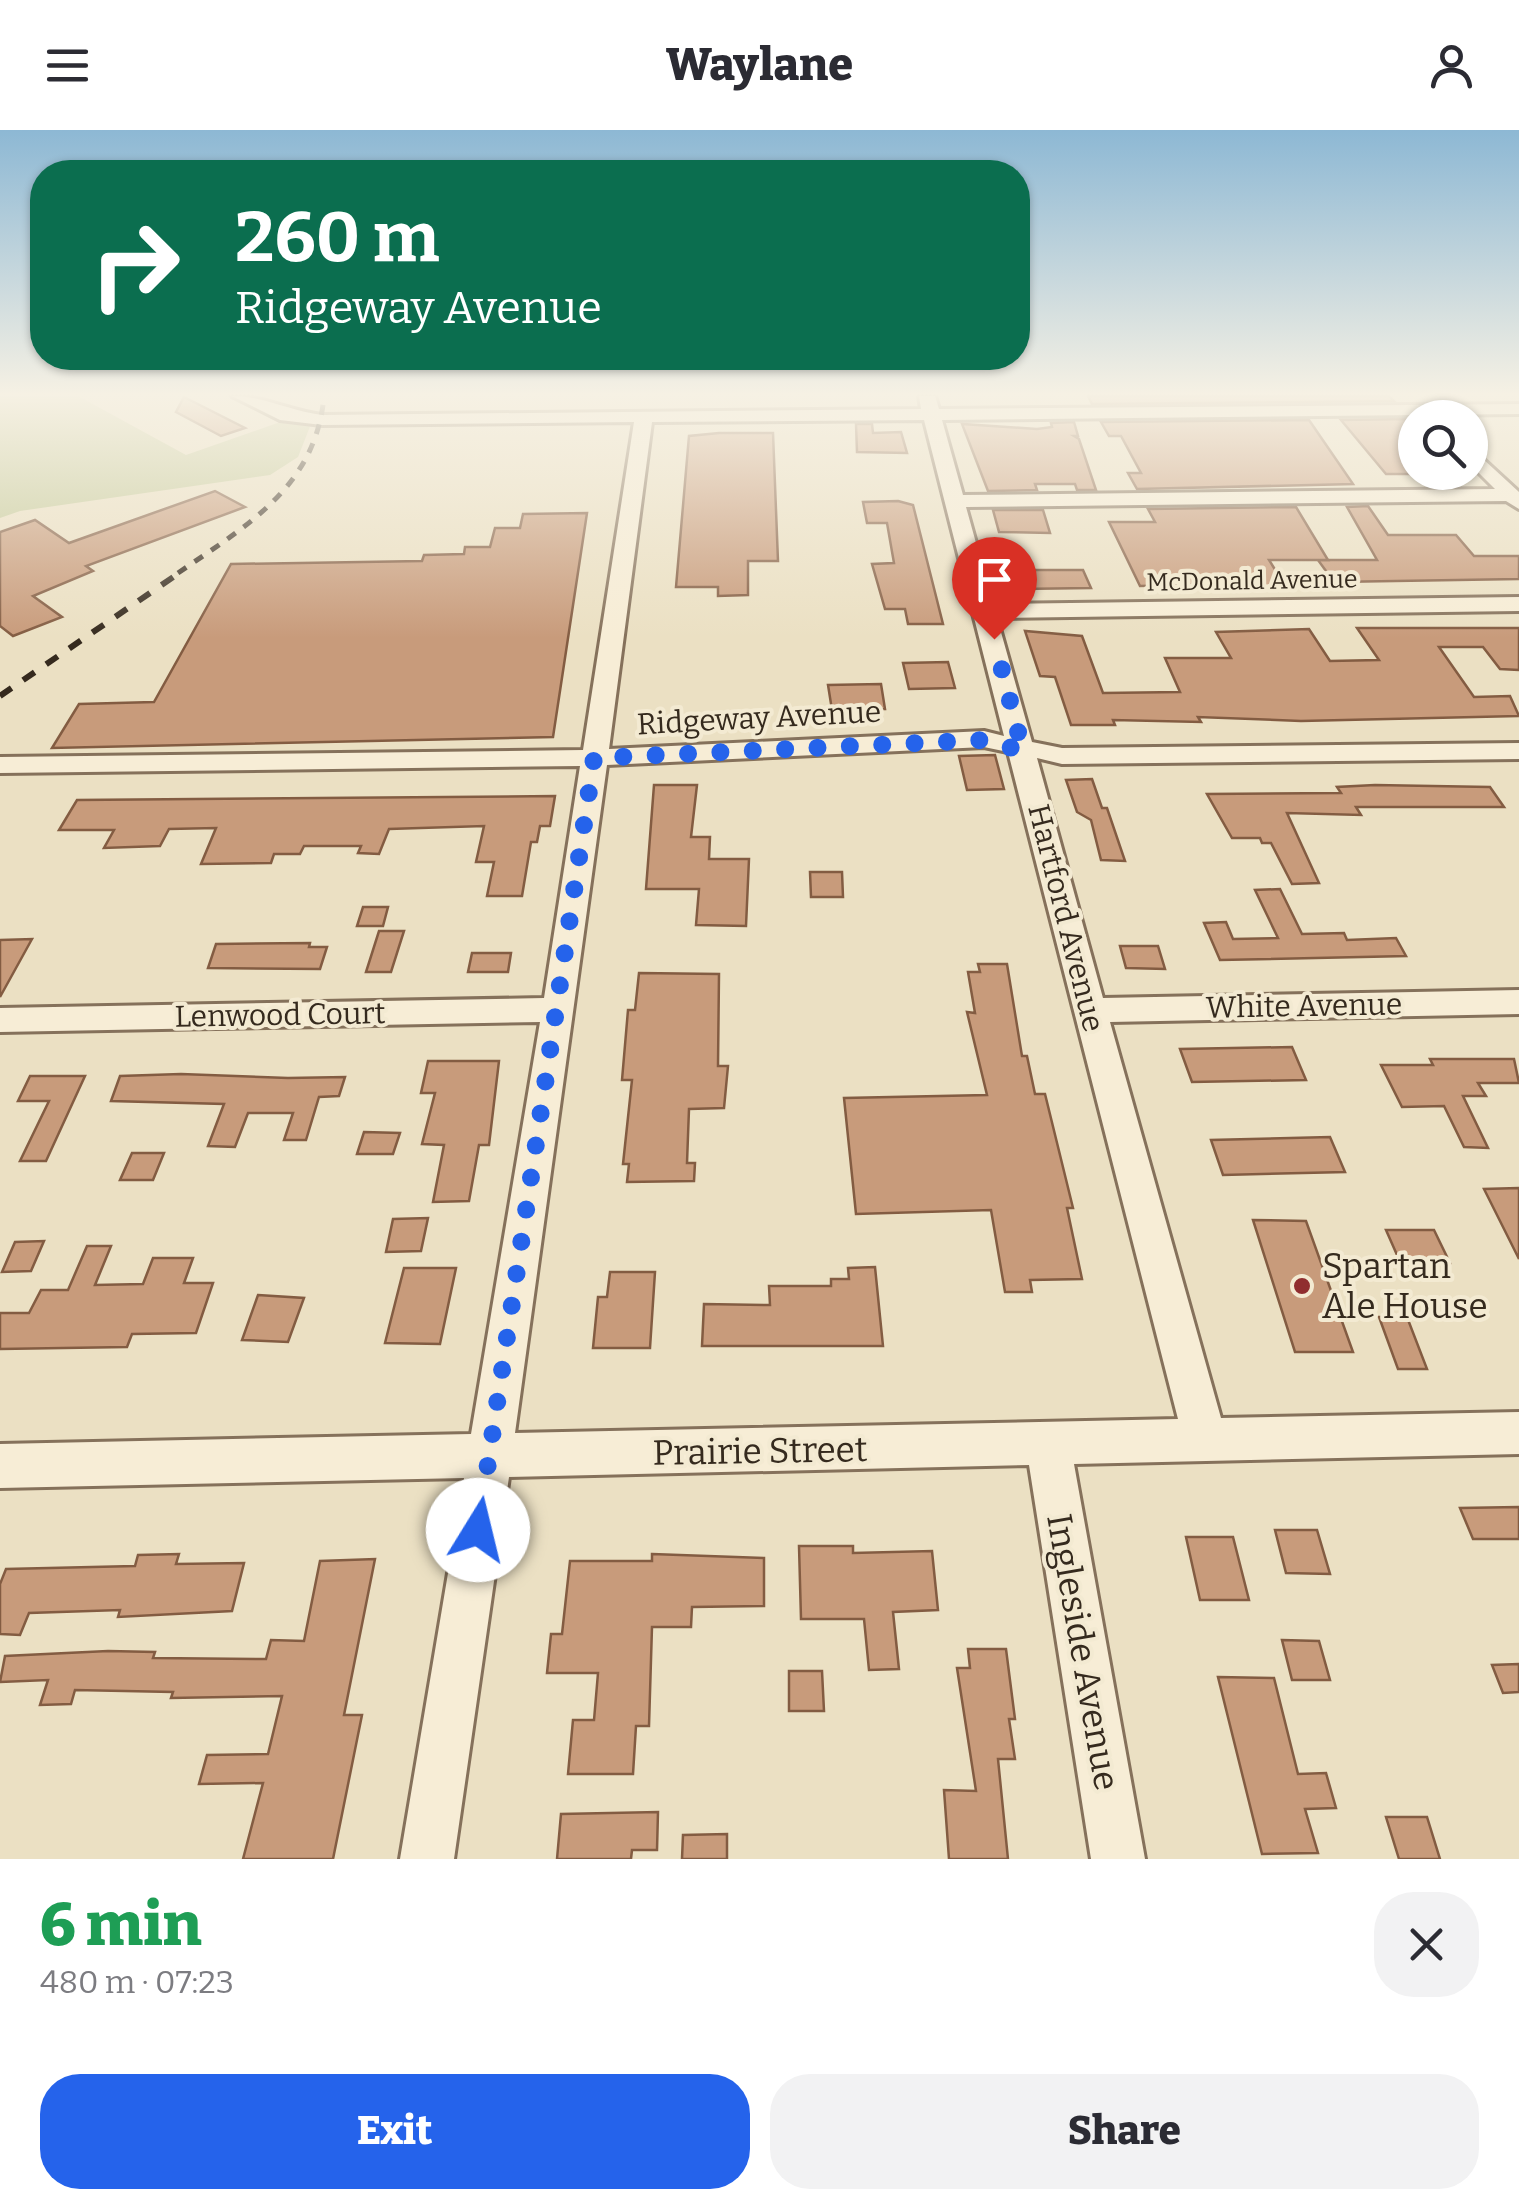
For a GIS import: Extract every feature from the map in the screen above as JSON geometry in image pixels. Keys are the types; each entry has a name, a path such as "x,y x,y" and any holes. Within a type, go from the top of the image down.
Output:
{"street":[{"path":"427,1859 559,1010 635,477"},
{"name":"Hartford Avenue","path":"949,477 1205,1440"},
{"path":"1494,477 1515,499"},
{"path":"956,501 1515,499"},
{"name":"McDonald Avenue","path":"986,610 1519,604"},
{"name":"Ridgeway Avenue","path":"0,765 594,758 984,740 1062,756 1519,751"},
{"name":"White Avenue","path":"1089,1010 1519,1002"},
{"name":"Lenwood Court","path":"0,1020 559,1010"},
{"name":"Prairie Street","path":"0,1466 1519,1433"},
{"name":"Ingleside Avenue","path":"1048,1444 1118,1859"}],"green space":[{"path":"0,477 258,477 20,511 0,518"}],"building":[{"path":"685,477 775,477 778,561 748,561 748,595 718,596 718,587 676,587"},
{"path":"982,477 1092,477 1096,490 1077,490 1075,484 1035,484 1037,490 988,491"},
{"path":"1130,477 1348,477 1353,484 1137,489"},
{"path":"215,491 245,507 86,566 93,571 33,596 62,617 13,636 0,626 0,532 35,520 69,543"},
{"path":"898,501 913,505 943,624 908,624 905,609 885,609 872,564 894,563 887,523 867,523 863,502"},
{"path":"1368,506 1388,535 1456,535 1474,556 1519,556 1519,579 1334,582 1318,560 1377,560 1347,507"},
{"path":"1296,507 1328,560 1269,560 1286,587 1243,587 1245,591 1224,591 1220,584 1140,586 1109,522 1155,522 1148,509"},
{"path":"993,510 1043,510 1050,533 999,532"},
{"path":"587,513 553,737 52,748 79,704 154,702 231,564 422,561 424,555 464,554 465,547 490,547 495,528 520,528 523,514"},
{"path":"1012,570 1083,570 1091,588 1018,589"},
{"path":"1357,628 1519,628 1519,670 1500,669 1483,647 1439,647 1474,697 1510,696 1519,716 1301,721 1198,717 1201,722 1113,720 1115,725 1071,725 1055,677 1040,676 1025,631 1082,636 1103,693 1180,692 1165,658 1231,658 1216,632 1309,629 1330,661 1379,660"},
{"path":"948,662 955,688 909,689 903,663"},
{"path":"881,684 885,709 832,710 828,685"},
{"path":"995,755 1004,789 967,790 959,756"},
{"path":"1092,779 1102,808 1107,808 1125,861 1101,860 1091,820 1077,812 1066,780"},
{"path":"654,785 697,785 691,837 710,837 709,859 749,859 746,926 696,925 699,889 646,889"},
{"path":"1337,787 1490,787 1504,807 1356,807 1361,815 1287,813 1319,883 1292,884 1271,843 1262,843 1260,838 1232,838 1207,794 1341,793"},
{"path":"555,796 550,826 540,826 537,842 531,842 522,896 487,896 494,862 476,862 484,826 389,829 379,854 358,853 361,846 304,846 300,854 274,854 271,863 201,864 216,828 169,829 160,846 104,848 114,830 59,830 77,800"},
{"path":"810,872 842,872 843,897 811,897"},
{"path":"1280,889 1302,934 1344,933 1347,940 1396,938 1406,956 1220,960 1204,923 1226,922 1233,939 1278,938 1255,890"},
{"path":"363,907 388,907 383,926 357,926"},
{"path":"379,931 404,931 391,972 366,972"},
{"path":"32,939 0,997 0,940"},
{"path":"310,943 309,947 327,947 320,969 208,968 216,944"},
{"path":"1120,946 1158,946 1165,969 1126,968"},
{"path":"472,953 511,953 508,972 468,972"},
{"path":"978,964 1007,964 1022,1056 1027,1056 1035,1094 1045,1094 1073,1208 1067,1208 1082,1279 1030,1280 1032,1292 1005,1292 991,1210 856,1214 844,1098 987,1095 967,1012 975,1013 968,972 980,972"},
{"path":"639,973 719,974 718,1066 728,1066 724,1108 689,1109 687,1163 695,1163 694,1181 627,1182 629,1164 623,1164 632,1080 622,1080 628,1010 635,1010"},
{"path":"1292,1047 1306,1080 1192,1082 1180,1049"},
{"path":"1430,1059 1514,1059 1519,1083 1478,1083 1486,1096 1463,1096 1488,1148 1464,1147 1444,1106 1402,1107 1381,1065 1433,1065"},
{"path":"428,1061 499,1061 489,1145 479,1145 469,1201 433,1202 444,1145 422,1144 435,1093 421,1093"},
{"path":"30,1076 85,1076 46,1161 20,1161 49,1101 18,1101"},
{"path":"120,1076 345,1077 339,1096 319,1097 306,1140 284,1140 293,1113 248,1113 235,1147 208,1146 224,1104 111,1101"},
{"path":"364,1132 400,1133 393,1154 357,1154"},
{"path":"1330,1137 1345,1172 1223,1175 1211,1140"},
{"path":"132,1153 164,1153 153,1180 120,1180"},
{"path":"1519,1188 1519,1259 1484,1189"},
{"path":"428,1218 421,1251 386,1252 393,1219"},
{"name":"Spartan Ale House","path":"1253,1220 1306,1221 1353,1352 1295,1352"},
{"path":"1386,1230 1434,1230 1450,1263 1401,1264"},
{"path":"44,1241 31,1271 2,1272 15,1242"},
{"path":"87,1246 111,1246 95,1285 143,1284 153,1258 193,1258 184,1283 213,1283 196,1333 132,1334 127,1347 0,1349 0,1313 29,1313 41,1290 68,1290"},
{"path":"875,1267 883,1346 702,1346 704,1304 770,1305 769,1286 831,1286 831,1279 849,1279 848,1268"},
{"path":"404,1268 456,1268 440,1344 385,1343"},
{"path":"610,1272 655,1272 650,1348 593,1348 598,1297 607,1297"},
{"path":"258,1295 304,1298 288,1342 242,1340"},
{"path":"1379,1317 1407,1317 1427,1369 1398,1369"},
{"path":"1519,1507 1519,1539 1473,1539 1460,1508"},
{"path":"1275,1530 1317,1530 1330,1574 1286,1573"},
{"path":"1186,1537 1233,1537 1249,1600 1200,1600"},
{"path":"799,1546 853,1546 853,1553 932,1551 938,1610 893,1612 899,1669 869,1670 864,1619 801,1619"},
{"path":"179,1554 176,1564 244,1563 232,1611 118,1617 120,1610 29,1613 20,1635 0,1634 0,1584 6,1569 135,1566 138,1555"},
{"path":"652,1554 764,1558 764,1606 692,1607 691,1627 652,1627 649,1726 636,1726 633,1774 568,1774 573,1720 594,1720 598,1673 547,1673 551,1634 562,1634 570,1561 652,1561"},
{"path":"375,1559 344,1715 362,1715 333,1859 243,1859 263,1783 199,1784 207,1755 268,1754 282,1696 171,1698 173,1692 75,1690 71,1704 40,1705 48,1680 0,1682 5,1656 108,1651 155,1652 153,1658 266,1659 271,1640 304,1641 320,1561"},
{"path":"1282,1640 1319,1641 1330,1680 1292,1680"},
{"path":"968,1649 1006,1649 1015,1719 1009,1719 1015,1759 998,1759 1008,1859 949,1859 944,1790 976,1791 957,1668 970,1668"},
{"path":"1519,1664 1519,1692 1503,1693 1492,1665"},
{"path":"789,1671 822,1671 824,1711 789,1711"},
{"path":"1218,1677 1274,1678 1298,1774 1326,1773 1336,1808 1305,1809 1318,1853 1262,1854"},
{"path":"658,1812 657,1850 632,1850 631,1859 557,1859 561,1814"},
{"path":"1386,1817 1427,1817 1440,1859 1399,1859"},
{"path":"727,1834 727,1859 682,1859 683,1835"}],"railway":[{"path":"178,573 252,520 294,477"},
{"path":"0,696 182,571"}],"place":[{"name":"Spartan Ale House","path":"1302,1286"}],"route":[{"path":"478,1530 594,758 984,740 1023,751 994,639"}]}
